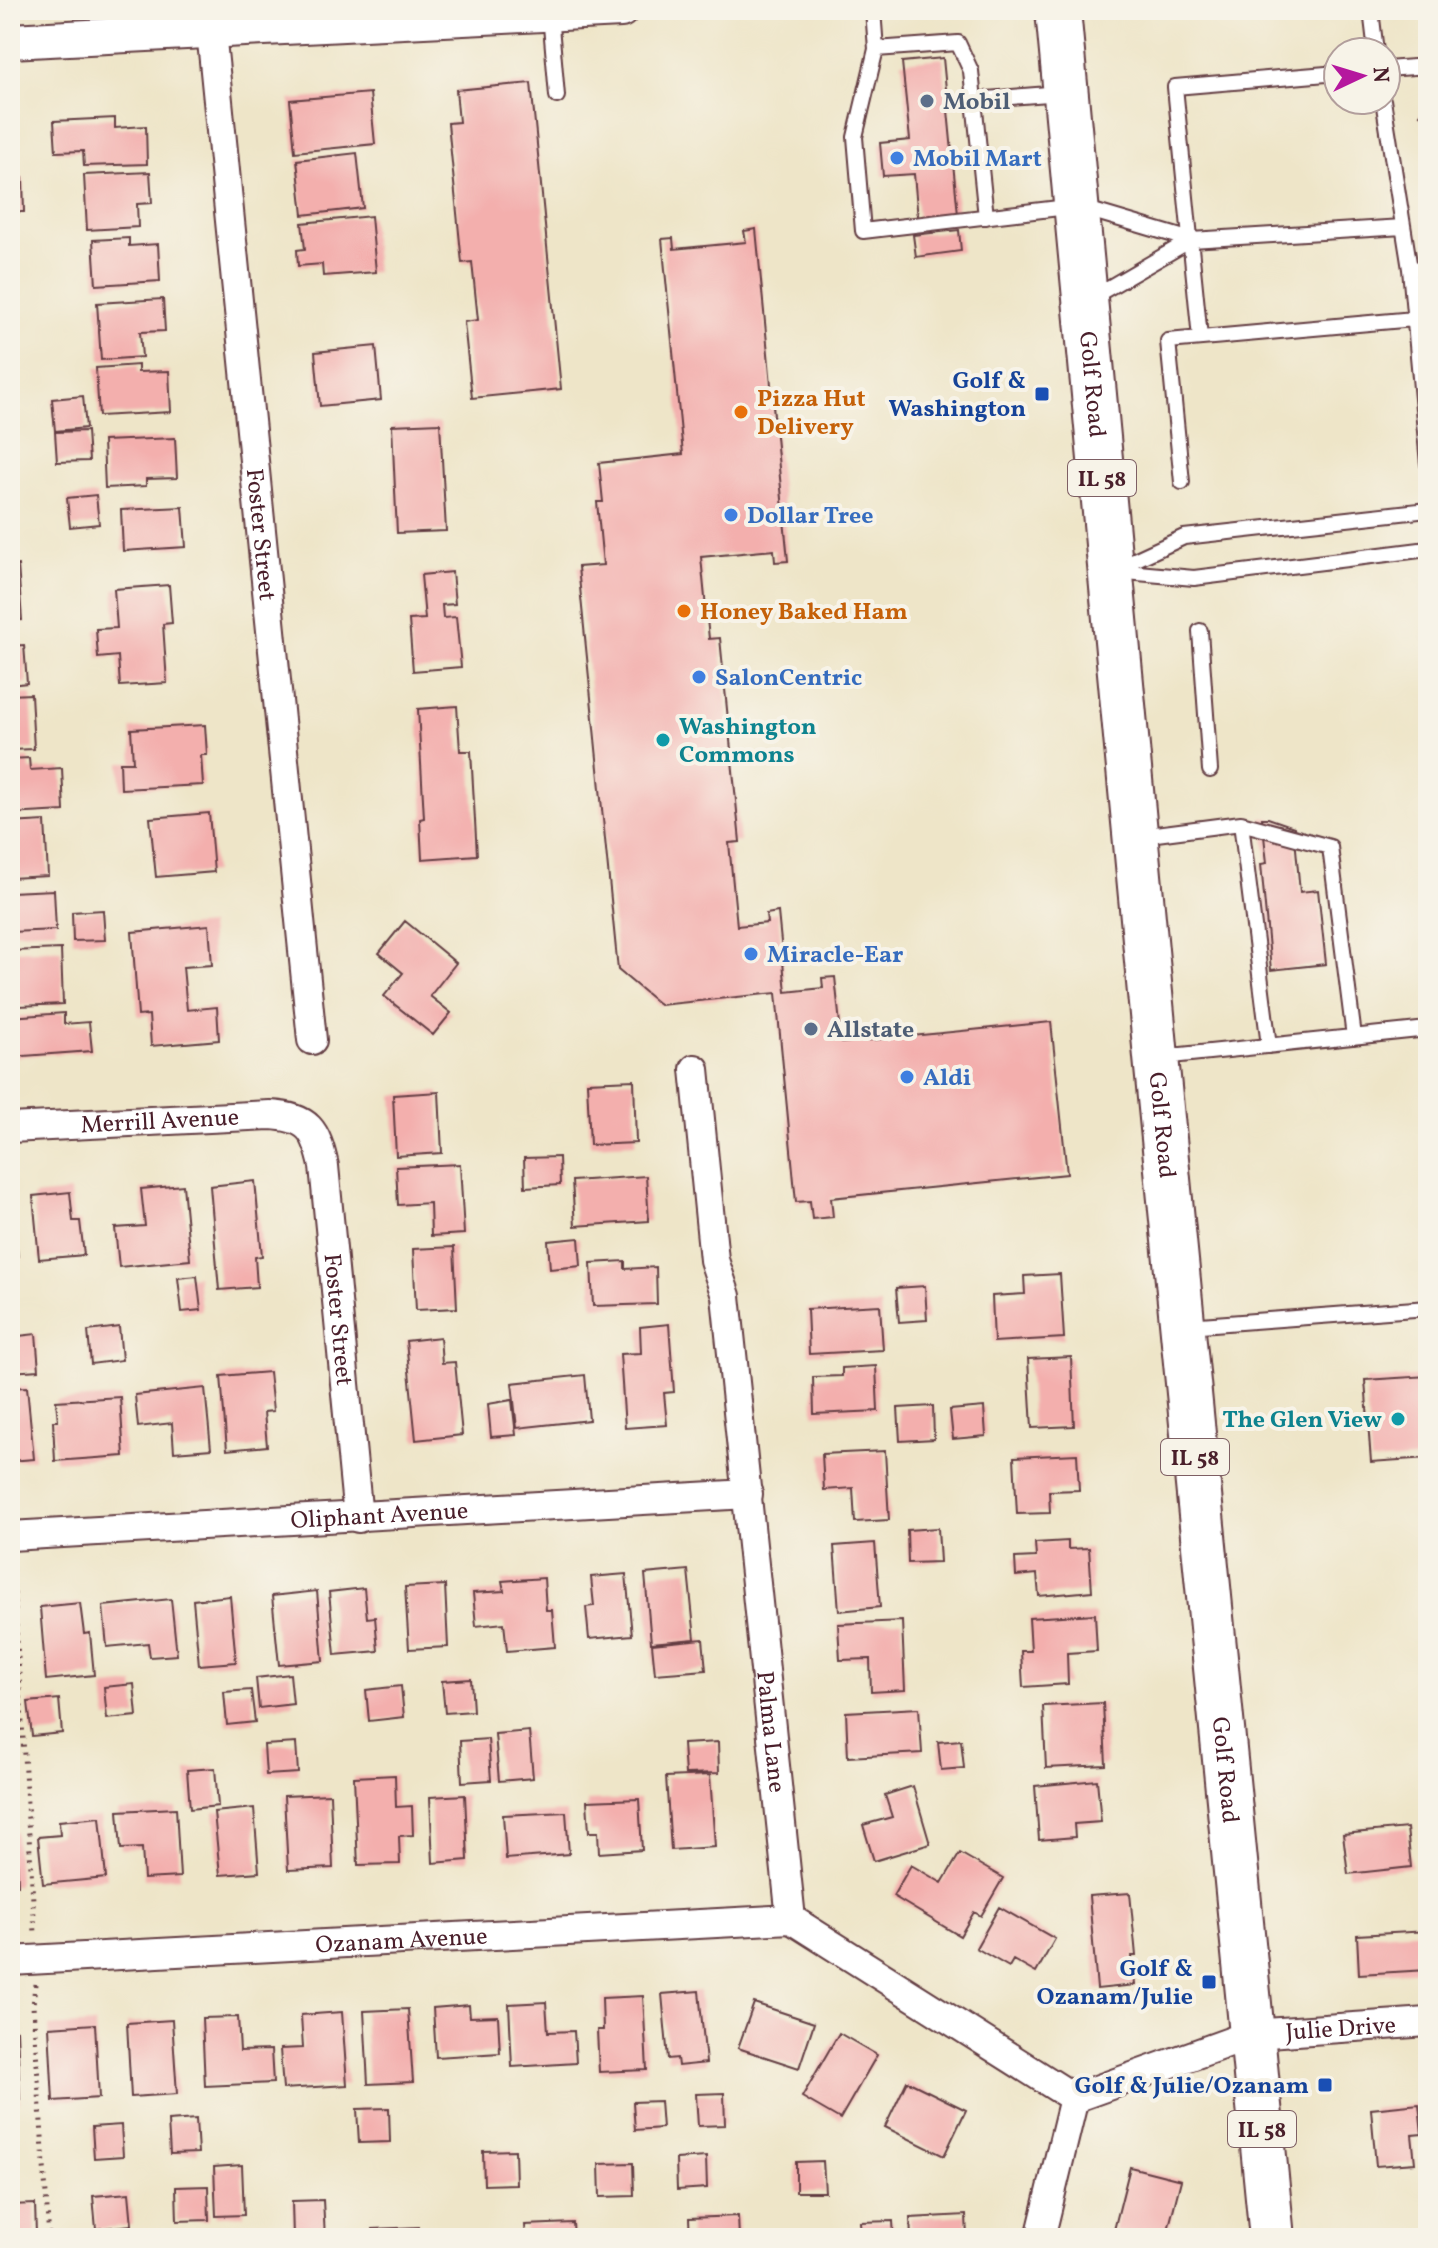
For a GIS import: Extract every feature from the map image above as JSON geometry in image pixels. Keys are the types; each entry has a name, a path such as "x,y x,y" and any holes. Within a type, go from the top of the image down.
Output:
{"main road":[{"name":"Golf Road","path":"1058,10 1156,1057 1272,2238"}],"street":[{"path":"10,41 621,10"},
{"name":"Foster Street","path":"211,31 312,1040"},
{"name":"Palma Lane","path":"695,1069 714,1260 726,1296 791,1919"},
{"name":"Merrill Avenue","path":"10,1128 270,1115 292,1116 307,1125"},
{"name":"Foster Street","path":"307,1125 319,1140 324,1166 358,1518"},
{"name":"Oliphant Avenue","path":"10,1536 748,1494"},
{"path":"791,1919 1074,2098"},
{"name":"Ozanam Avenue","path":"10,1961 791,1919"},
{"name":"Julie Drive","path":"1252,2034 1428,2022"},
{"path":"1074,2098 1252,2034"},
{"path":"1040,2238 1074,2098"}],"lane":[{"path":"873,10 876,49 855,137 863,231 1076,206 1191,240 1403,227"},
{"path":"1371,10 1374,36"},
{"path":"557,96 560,12"},
{"path":"876,49 958,43 971,71 986,217"},
{"path":"1402,68 1428,66"},
{"path":"1200,338 1175,87 1322,74"},
{"path":"974,100 1066,92"},
{"path":"1386,116 1410,269 1428,464"},
{"path":"1085,301 1191,240"},
{"path":"1410,269 1428,268"},
{"path":"1182,482 1168,341 1414,319"},
{"path":"1110,571 1184,537 1428,510"},
{"path":"1110,571 1194,578 1428,549"},
{"path":"1200,631 1210,770"},
{"path":"1241,823 1269,1046"},
{"path":"1136,837 1241,823 1330,847 1354,1037"},
{"path":"1156,1057 1428,1029"},
{"path":"1182,1326 1428,1308"}],"path":[{"path":"10,1536 35,1933"},
{"path":"35,1983 33,2006 49,2238"}],"building":[{"name":"Mobil","path":"943,58 958,215 918,219 914,174 883,176 880,143 910,140 902,62"},
{"path":"531,83 561,389 472,398 464,322 478,320 472,262 462,263 448,123 459,122 456,90"},
{"path":"370,93 375,144 295,152 290,100"},
{"path":"1428,105 1426,139 1424,117 1420,114"},
{"path":"115,118 115,128 146,126 147,164 84,166 83,151 56,152 54,121"},
{"path":"357,153 363,208 303,215 297,160"},
{"path":"150,172 152,203 137,204 138,227 87,230 84,175"},
{"path":"23,178 24,212 10,212 10,179"},
{"path":"371,216 376,272 323,276 322,264 298,266 297,250 305,249 302,223"},
{"name":"Washington Commons","path":"756,229 788,561 775,562 774,550 701,557 709,639 720,638 740,842 729,843 737,926 767,923 766,914 778,912 786,992 823,988 822,978 835,977 842,1043 1051,1022 1067,1174 831,1198 833,1217 812,1219 810,1201 796,1202 776,993 660,1005 618,970 578,567 603,565 597,502 603,502 599,463 683,454 662,239 673,238 674,249 746,242 744,231"},
{"path":"959,230 961,251 916,257 913,235"},
{"path":"129,238 129,246 158,244 160,281 96,285 93,240"},
{"path":"163,299 165,331 140,332 142,357 101,360 97,303"},
{"path":"376,346 381,400 320,406 315,352"},
{"path":"138,365 138,372 169,371 171,412 99,416 96,368"},
{"path":"83,396 86,428 55,431 52,399"},
{"path":"440,423 446,531 397,533 392,425"},
{"path":"87,431 89,461 57,462 55,432"},
{"path":"175,438 177,478 146,479 146,486 105,488 103,441"},
{"path":"96,495 99,524 70,527 67,498"},
{"path":"183,507 186,547 123,551 121,510"},
{"path":"18,565 22,620 10,621 10,566"},
{"path":"452,572 455,604 442,605 443,618 456,617 461,667 413,671 409,620 425,619 421,575"},
{"path":"169,585 172,623 163,624 167,683 120,686 118,656 98,658 96,629 117,628 114,589"},
{"path":"24,645 27,683 10,685 10,646"},
{"path":"31,694 34,749 10,750 10,695"},
{"path":"457,706 460,751 471,751 477,855 422,859 420,819 424,818 418,709"},
{"path":"205,725 207,755 201,755 203,785 121,789 120,762 133,762 131,729"},
{"path":"29,758 30,770 62,768 64,811 10,814 10,759"},
{"path":"209,813 214,872 156,877 150,818"},
{"path":"1262,818 1294,827 1300,892 1318,890 1326,964 1271,970 1261,864 1267,863"},
{"path":"45,821 48,876 10,878 10,823"},
{"path":"54,890 56,930 10,932 10,892"},
{"path":"103,910 105,940 73,941 72,912"},
{"path":"405,921 456,963 430,996 451,1013 433,1035 384,996 403,973 379,953"},
{"path":"209,925 212,965 183,967 187,1010 217,1007 219,1040 151,1046 149,1015 138,1016 132,932"},
{"path":"61,949 63,1004 19,1006 17,983 10,983 10,951"},
{"path":"64,1013 64,1024 89,1022 92,1051 10,1057 10,1017"},
{"path":"634,1080 636,1143 590,1145 587,1082"},
{"path":"439,1092 442,1153 396,1156 393,1095"},
{"path":"559,1157 560,1185 525,1187 524,1158"},
{"path":"460,1164 464,1234 431,1236 430,1203 398,1205 396,1167"},
{"path":"646,1176 649,1221 575,1226 572,1181"},
{"path":"255,1181 262,1256 255,1257 257,1287 219,1290 210,1186"},
{"path":"183,1185 190,1260 119,1267 115,1228 145,1226 141,1189"},
{"path":"70,1192 73,1221 80,1221 84,1255 39,1259 33,1196"},
{"path":"12,1197 18,1259 10,1259"},
{"path":"579,1238 581,1266 550,1269 548,1241"},
{"path":"454,1247 457,1308 416,1310 413,1249"},
{"path":"625,1261 625,1269 656,1267 657,1304 593,1306 591,1263"},
{"path":"1060,1274 1064,1338 994,1342 992,1296 1025,1294 1024,1276"},
{"path":"197,1276 201,1310 182,1312 178,1278"},
{"path":"925,1286 927,1320 899,1322 896,1288"},
{"path":"880,1305 883,1350 809,1354 807,1309"},
{"path":"669,1324 674,1392 664,1393 667,1425 625,1428 620,1354 641,1353 640,1327"},
{"path":"119,1327 122,1360 91,1364 88,1331"},
{"path":"36,1334 39,1370 10,1372 10,1337"},
{"path":"440,1337 442,1363 455,1362 462,1435 416,1440 406,1341"},
{"path":"1071,1357 1074,1426 1032,1428 1028,1359"},
{"path":"876,1366 878,1411 814,1414 813,1377 842,1376 842,1368"},
{"path":"269,1372 273,1411 264,1412 267,1446 227,1450 221,1376"},
{"path":"585,1375 589,1420 517,1428 512,1383"},
{"name":"The Glen View","path":"1428,1376 1428,1458 1371,1462 1365,1380"},
{"path":"27,1387 34,1459 10,1461 10,1388"},
{"path":"205,1388 211,1449 174,1452 172,1423 138,1427 135,1395"},
{"path":"120,1397 124,1456 55,1461 53,1421 58,1421 56,1401"},
{"path":"512,1400 516,1435 491,1437 488,1404"},
{"path":"933,1406 934,1439 900,1441 898,1408"},
{"path":"984,1407 986,1436 953,1439 950,1410"},
{"path":"885,1451 889,1520 855,1522 853,1488 824,1490 822,1454"},
{"path":"1077,1454 1079,1490 1049,1491 1050,1513 1017,1514 1014,1457"},
{"path":"938,1528 940,1562 908,1563 907,1530"},
{"path":"1068,1541 1068,1549 1089,1548 1092,1591 1039,1596 1037,1574 1016,1576 1015,1558 1036,1557 1035,1543"},
{"path":"875,1543 880,1607 839,1611 834,1546"},
{"path":"688,1570 695,1639 651,1643 645,1574"},
{"path":"626,1574 632,1635 589,1639 586,1607 594,1606 591,1577"},
{"path":"544,1578 546,1610 552,1610 555,1647 507,1651 504,1623 476,1626 473,1593 504,1591 502,1581"},
{"path":"445,1585 448,1647 409,1649 405,1587"},
{"path":"364,1588 367,1618 375,1617 378,1651 335,1655 329,1592"},
{"path":"317,1591 323,1661 279,1665 272,1596"},
{"path":"230,1596 236,1662 199,1665 193,1600"},
{"path":"171,1599 177,1655 150,1657 148,1643 107,1647 103,1606"},
{"path":"80,1603 84,1634 90,1633 94,1675 46,1680 40,1607"},
{"path":"1095,1614 1097,1651 1067,1653 1068,1684 1023,1687 1021,1651 1031,1651 1029,1618"},
{"path":"902,1621 905,1690 871,1692 870,1659 840,1660 838,1624"},
{"path":"703,1639 706,1670 655,1674 652,1644"},
{"path":"290,1674 293,1704 259,1708 256,1678"},
{"path":"471,1679 473,1711 445,1713 442,1681"},
{"path":"134,1684 137,1716 107,1719 104,1687"},
{"path":"401,1686 404,1717 369,1721 366,1690"},
{"path":"251,1690 255,1722 227,1725 224,1692"},
{"path":"59,1699 62,1733 32,1736 28,1702"},
{"path":"1103,1703 1106,1765 1046,1768 1043,1706"},
{"path":"919,1708 922,1753 848,1757 846,1712"},
{"path":"529,1731 533,1778 499,1781 495,1734"},
{"path":"488,1739 491,1780 462,1782 460,1741"},
{"path":"961,1740 964,1768 941,1770 938,1742"},
{"path":"718,1742 719,1773 685,1774 683,1744"},
{"path":"296,1743 298,1773 266,1775 264,1745"},
{"path":"215,1768 218,1806 190,1809 187,1770"},
{"path":"395,1775 396,1807 412,1806 413,1835 399,1836 400,1864 358,1865 354,1777"},
{"path":"710,1775 715,1847 671,1850 666,1777"},
{"path":"1097,1780 1101,1822 1074,1824 1075,1837 1039,1840 1035,1786"},
{"path":"913,1786 930,1844 874,1861 863,1825 892,1817 885,1795"},
{"path":"330,1794 333,1868 288,1870 284,1796"},
{"path":"465,1795 468,1860 433,1863 430,1797"},
{"path":"639,1799 642,1850 599,1853 598,1832 589,1832 587,1801"},
{"path":"176,1808 180,1877 144,1879 142,1848 121,1849 118,1811"},
{"path":"254,1808 259,1872 220,1875 214,1812"},
{"path":"566,1812 569,1854 506,1859 503,1815"},
{"path":"100,1817 106,1878 43,1884 38,1837 60,1835 59,1821"},
{"path":"1407,1828 1411,1867 1348,1874 1343,1834"},
{"path":"10,1832 16,1832 18,1885 10,1885"},
{"path":"960,1853 1003,1878 981,1916 974,1912 960,1936 893,1896 911,1865 942,1883"},
{"path":"1130,1893 1136,1956 1132,1956 1135,1985 1097,1989 1089,1896"},
{"path":"999,1907 1055,1939 1036,1973 1013,1960 1009,1967 976,1948"},
{"path":"1428,1931 1428,1970 1359,1974 1357,1935"},
{"path":"699,1991 706,2063 678,2066 677,2058 668,2059 662,1994"},
{"path":"643,1996 647,2070 599,2072 597,2030 603,2030 602,1998"},
{"path":"546,2002 548,2032 574,2031 576,2063 512,2067 509,2004"},
{"path":"754,2003 814,2023 799,2068 738,2048"},
{"path":"469,2005 470,2017 498,2016 500,2053 436,2057 433,2008"},
{"path":"408,2009 413,2082 368,2084 364,2011"},
{"path":"342,2012 347,2085 283,2089 280,2049 303,2048 301,2015"},
{"path":"238,2017 240,2051 271,2050 273,2083 205,2086 202,2018"},
{"path":"172,2020 177,2094 131,2097 127,2023"},
{"path":"95,2024 99,2098 53,2101 49,2027"},
{"path":"10,2030 17,2030 20,2102 10,2103"},
{"path":"839,2033 877,2055 840,2119 802,2097"},
{"path":"907,2081 966,2110 944,2156 885,2127"},
{"path":"724,2093 725,2125 698,2126 696,2094"},
{"path":"660,2101 662,2128 635,2130 633,2102"},
{"path":"1419,2104 1422,2134 1412,2135 1415,2163 1376,2166 1371,2109"},
{"path":"389,2108 390,2142 359,2143 357,2109"},
{"path":"196,2119 198,2153 170,2154 168,2121"},
{"path":"121,2125 123,2156 94,2158 92,2127"},
{"path":"515,2150 516,2184 484,2185 483,2151"},
{"path":"706,2157 707,2188 677,2190 676,2159"},
{"path":"823,2161 825,2192 796,2192 796,2162"},
{"path":"633,2163 634,2196 600,2197 599,2164"},
{"path":"242,2165 244,2215 216,2216 214,2167"},
{"path":"1130,2167 1181,2180 1166,2238 1146,2238 1114,2230"},
{"path":"208,2186 209,2220 177,2221 176,2187"},
{"path":"129,2193 132,2225 96,2229 93,2196"},
{"path":"323,2200 325,2238 293,2238 292,2201"},
{"path":"35,2204 36,2234 10,2236 10,2205"},
{"path":"966,2215 967,2238 911,2238 910,2218"},
{"path":"738,2216 739,2238 690,2238 689,2218"},
{"path":"893,2221 894,2238 861,2238 860,2222"},
{"path":"573,2223 574,2238 526,2238 525,2225"},
{"path":"419,2227 420,2238 373,2238 373,2229"}],"place":[{"name":"Mobil","path":"927,101"},
{"name":"Mobil Mart","path":"897,158"},
{"name":"Golf & Washington","path":"1042,394"},
{"name":"Pizza Hut Delivery","path":"741,412"},
{"name":"Dollar Tree","path":"731,515"},
{"name":"Honey Baked Ham","path":"684,611"},
{"name":"SalonCentric","path":"699,677"},
{"name":"Washington Commons","path":"663,740"},
{"name":"Miracle-Ear","path":"751,954"},
{"name":"Allstate","path":"811,1029"},
{"name":"Aldi","path":"907,1077"},
{"name":"The Glen View","path":"1398,1419"},
{"name":"Golf & Ozanam/Julie","path":"1209,1982"},
{"name":"Golf & Julie/Ozanam","path":"1325,2085"}]}
